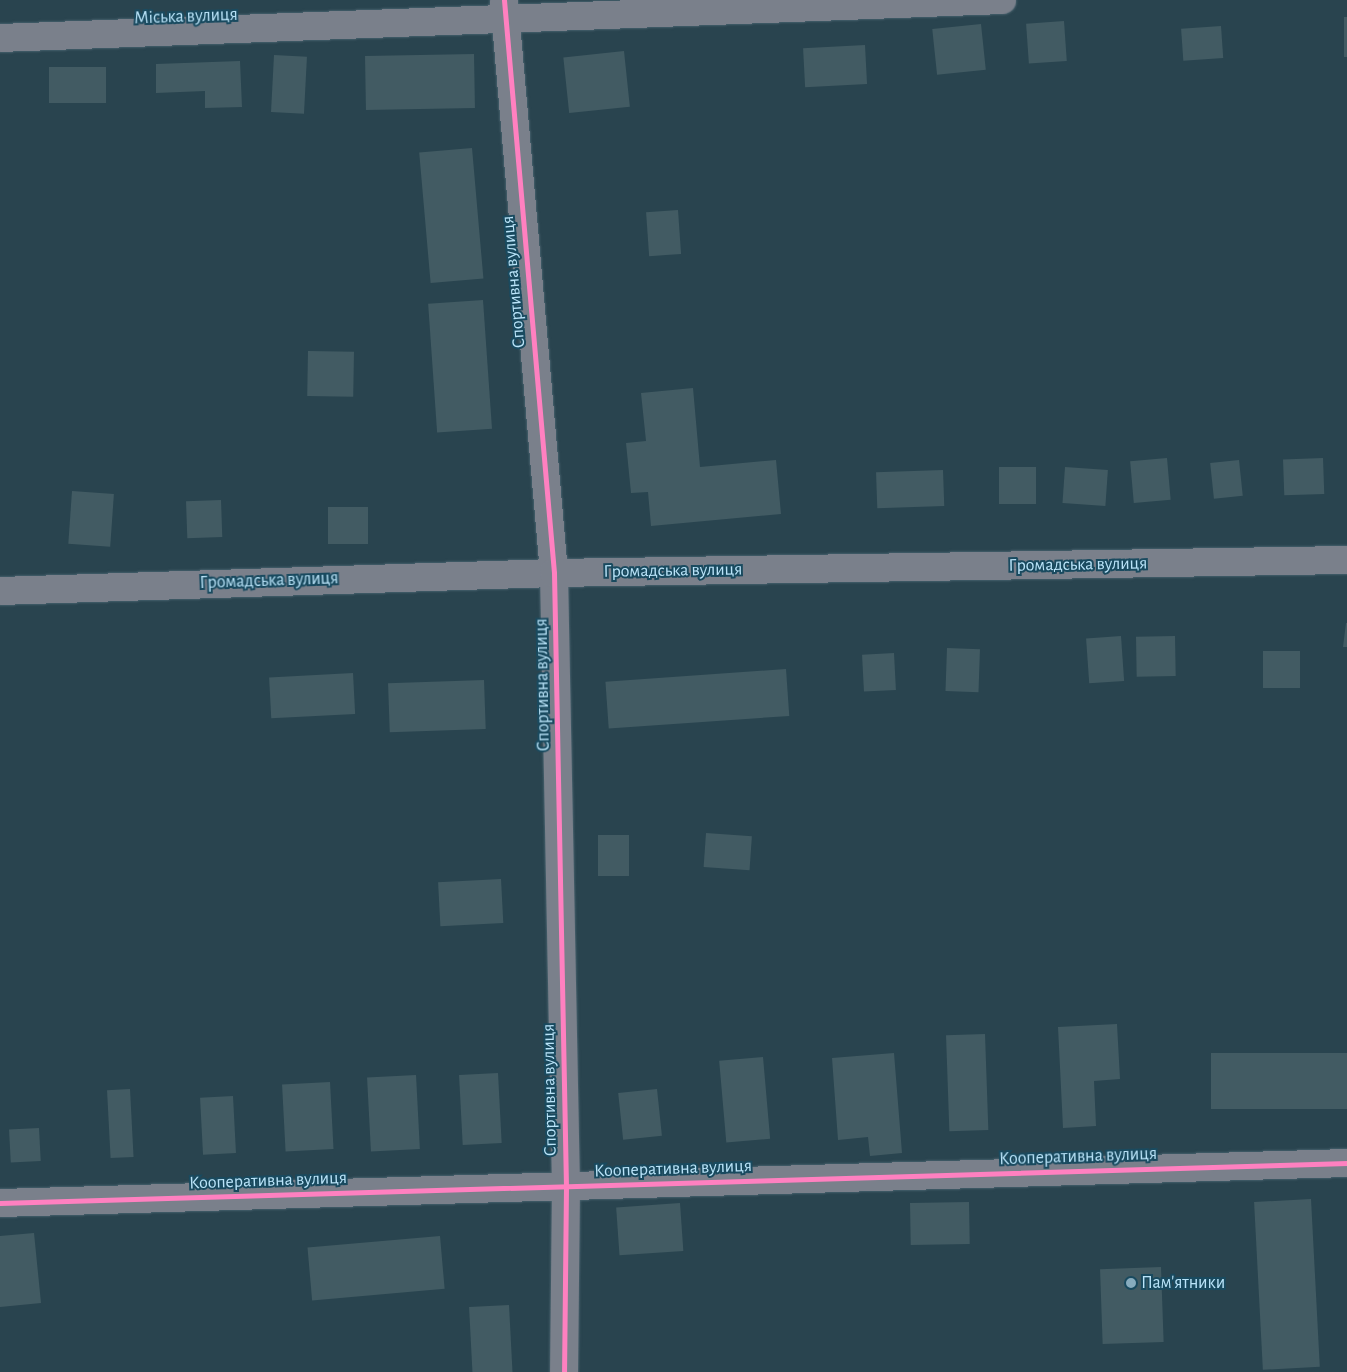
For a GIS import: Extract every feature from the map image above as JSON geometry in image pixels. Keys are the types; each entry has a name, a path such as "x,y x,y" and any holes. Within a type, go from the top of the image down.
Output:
{"street":[{"name":"Міська вулиця","path":"0,38 504,10 1002,0"},
{"name":"Спортивна вулиця","path":"504,10 554,573 566,1186 564,1372"},
{"name":"Громадська вулиця","path":"0,590 554,573 1347,560"},
{"name":"Кооперативна вулиця","path":"0,1203 1347,1163"}],"building":[{"path":"1344,17 1347,17 1347,57 1344,57"},
{"path":"1064,21 1067,61 1029,64 1026,24"},
{"path":"981,24 986,70 937,75 932,29"},
{"path":"1221,26 1223,58 1183,61 1181,29"},
{"path":"865,45 867,84 805,87 803,48"},
{"path":"624,51 630,107 569,113 563,57"},
{"path":"474,54 475,108 366,110 365,56"},
{"path":"274,55 307,57 304,114 271,112"},
{"path":"240,61 242,107 205,108 205,91 156,93 156,64"},
{"path":"49,67 106,67 106,103 49,103"},
{"path":"472,148 483,279 431,283 419,153"},
{"path":"678,210 681,254 649,256 646,212"},
{"path":"483,300 492,429 437,433 428,304"},
{"path":"308,351 354,352 353,397 307,396"},
{"path":"693,388 700,467 776,460 781,514 651,526 648,492 631,493 626,443 646,441 641,393"},
{"path":"1167,458 1171,500 1134,503 1130,461"},
{"path":"1323,458 1324,494 1284,495 1283,459"},
{"path":"1239,460 1243,496 1214,499 1210,463"},
{"path":"999,467 1036,467 1036,504 999,504"},
{"path":"1065,467 1108,470 1105,506 1062,503"},
{"path":"943,470 944,506 877,508 876,472"},
{"path":"72,491 114,494 110,547 68,544"},
{"path":"221,500 222,537 187,538 186,501"},
{"path":"328,507 368,507 368,544 328,544"},
{"path":"1346,623 1347,647 1343,647"},
{"path":"1121,636 1124,681 1089,683 1086,638"},
{"path":"1175,636 1176,676 1137,677 1136,637"},
{"path":"947,648 980,649 978,692 945,691"},
{"path":"1263,651 1300,651 1300,688 1263,688"},
{"path":"894,653 896,690 864,692 862,655"},
{"path":"786,669 789,716 609,729 605,682"},
{"path":"353,673 355,714 271,718 269,677"},
{"path":"484,680 486,729 390,732 388,683"},
{"path":"706,833 752,836 750,870 704,867"},
{"path":"598,835 629,835 629,876 598,876"},
{"path":"501,879 503,923 440,926 438,882"},
{"path":"1117,1024 1120,1079 1094,1081 1096,1126 1063,1128 1058,1027"},
{"path":"985,1034 988,1130 949,1131 946,1035"},
{"path":"894,1053 902,1153 870,1156 868,1137 838,1140 832,1058"},
{"path":"1211,1053 1347,1053 1347,1109 1211,1109"},
{"path":"763,1057 770,1139 726,1143 719,1061"},
{"path":"498,1073 502,1143 463,1145 459,1075"},
{"path":"416,1075 420,1149 371,1151 367,1078"},
{"path":"330,1082 334,1149 286,1151 282,1085"},
{"path":"130,1089 134,1157 111,1158 107,1090"},
{"path":"657,1089 662,1136 623,1140 618,1093"},
{"path":"233,1096 236,1153 203,1155 200,1098"},
{"path":"39,1128 41,1161 11,1163 9,1130"},
{"path":"1311,1199 1320,1367 1263,1370 1254,1202"},
{"path":"969,1202 970,1244 911,1245 910,1203"},
{"path":"680,1203 683,1251 620,1255 616,1207"},
{"path":"34,1233 41,1303 0,1307 0,1236"},
{"path":"440,1236 445,1289 312,1300 308,1248"},
{"path":"1161,1267 1164,1342 1103,1344 1100,1269"},
{"path":"509,1305 513,1372 472,1372 469,1307"}],"cycle path":[{"path":"504,0 554,573 566,1186 564,1372"},
{"path":"0,1203 1347,1163"}],"place":[{"name":"Пам'ятники","path":"1131,1283"}]}
